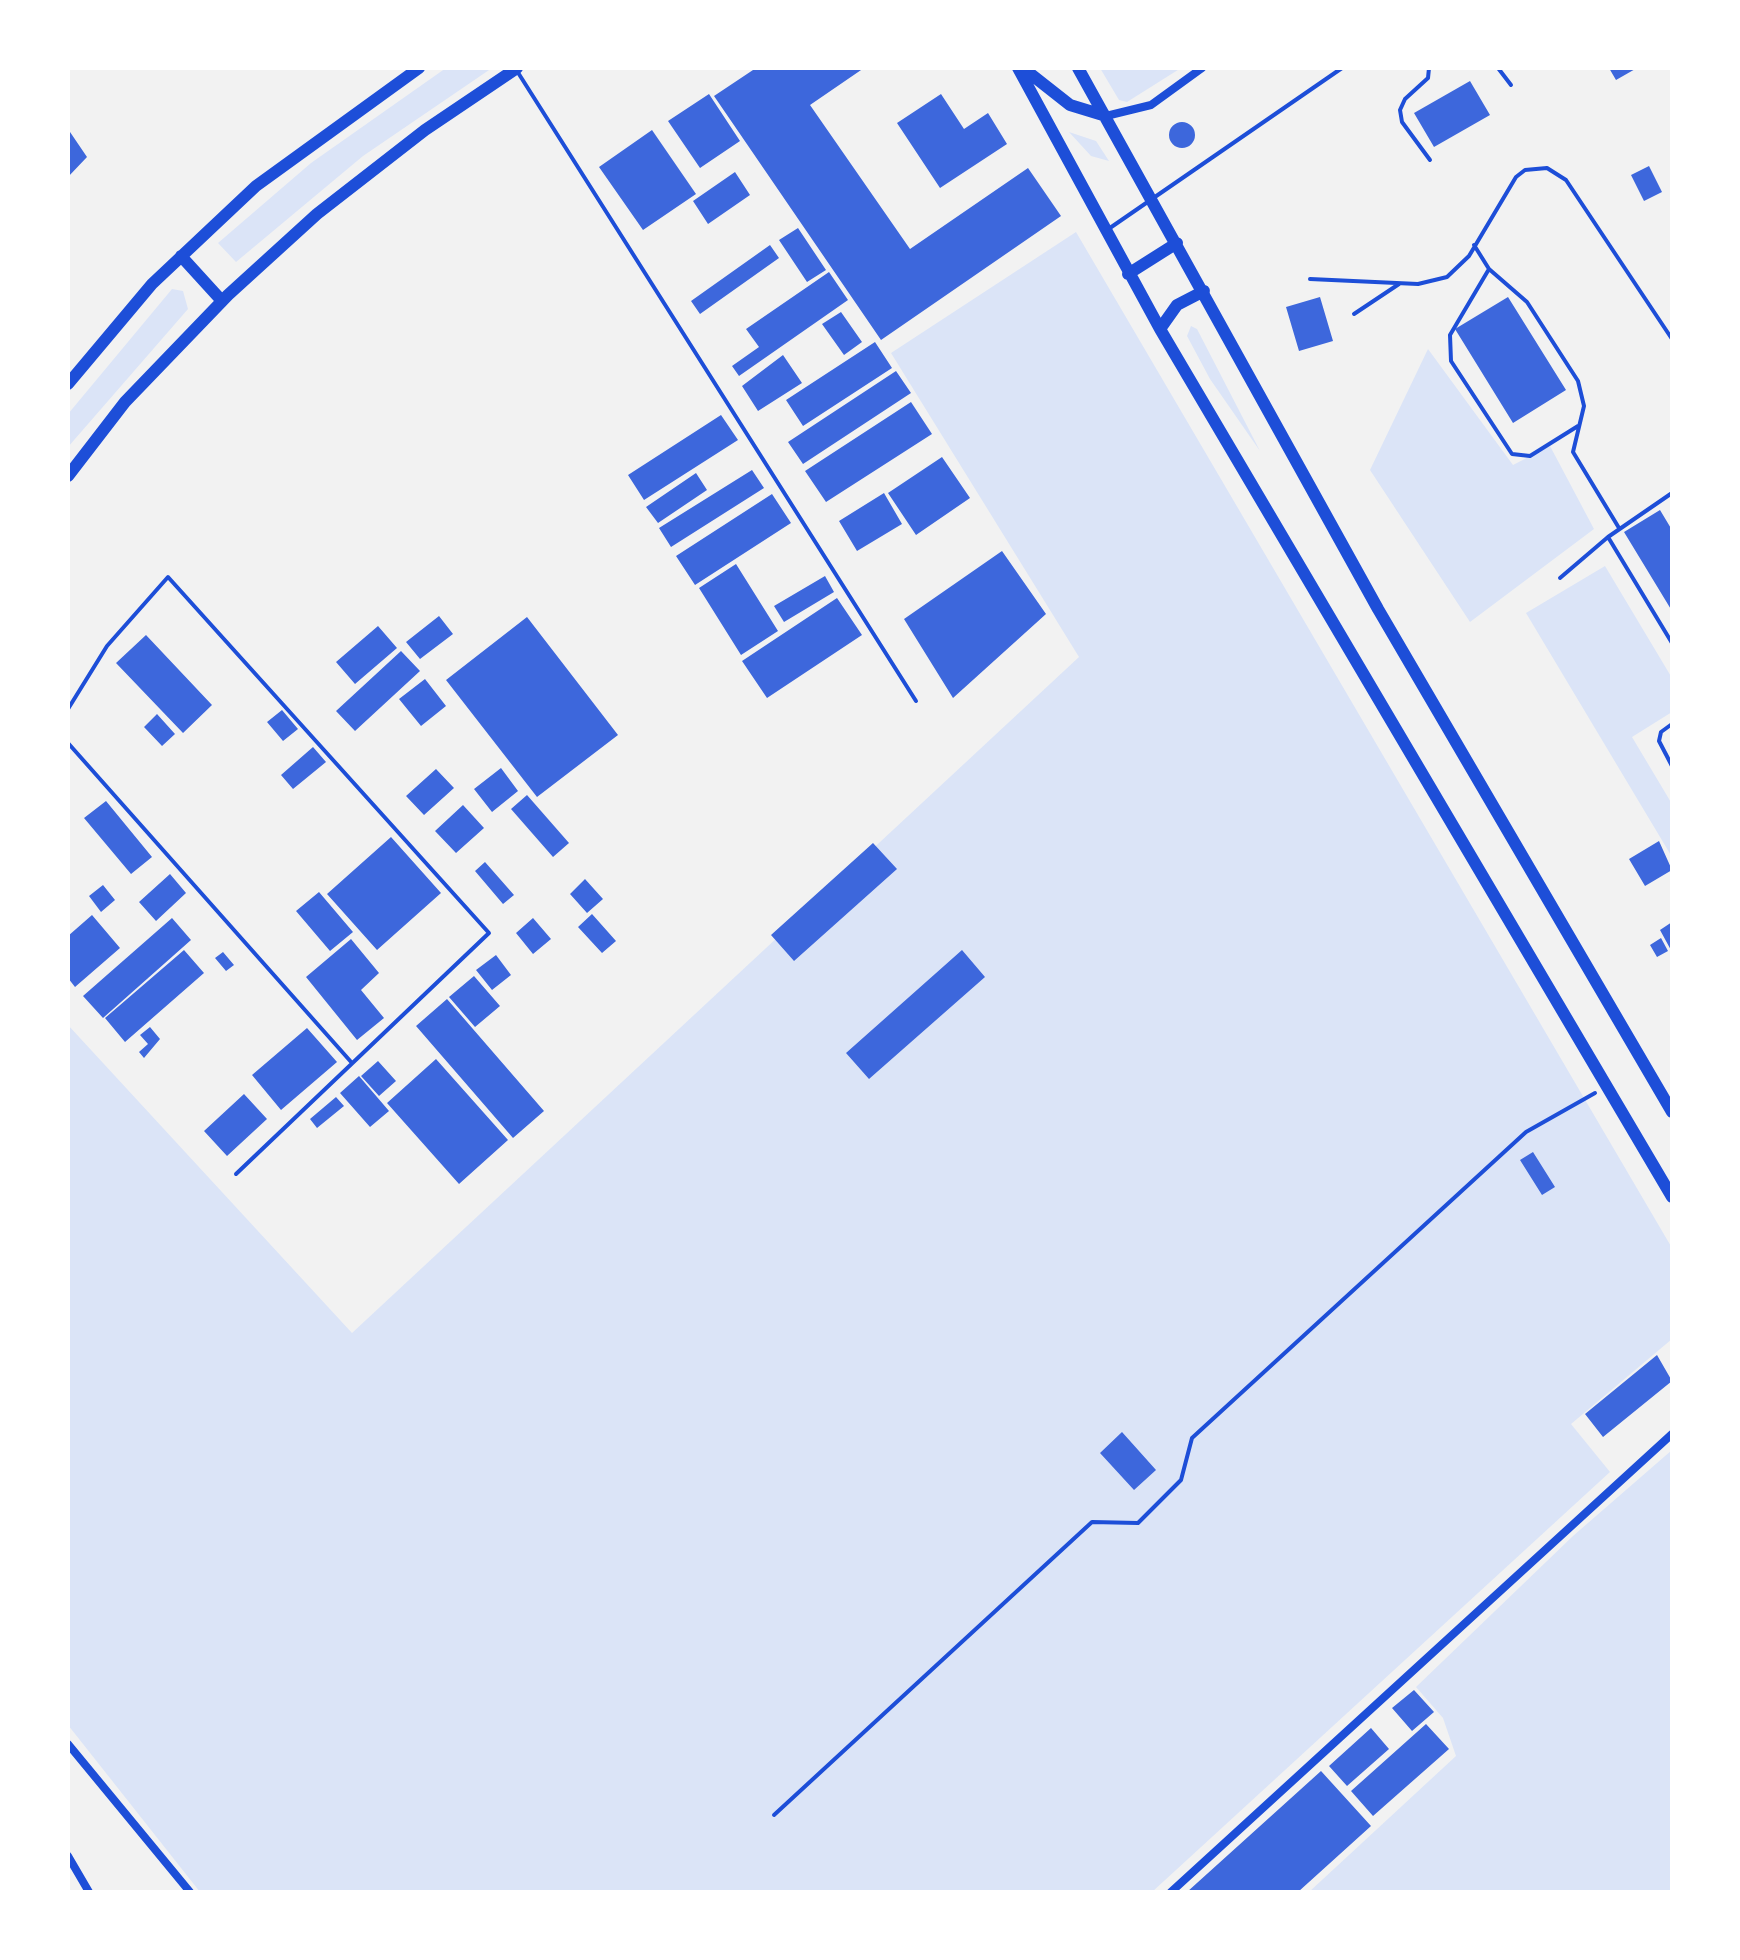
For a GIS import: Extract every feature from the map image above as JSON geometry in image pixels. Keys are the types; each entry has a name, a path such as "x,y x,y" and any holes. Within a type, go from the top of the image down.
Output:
{"main road":[{"path":"68,384 114,323 181,256 314,140 419,68"},
{"path":"68,476 125,402 222,301 316,214 425,130 516,68"},
{"path":"1021,68 1070,105 1106,116"},
{"path":"1021,68 1128,274 1672,1197"},
{"path":"1078,68 1369,594 1672,1112"},
{"path":"1128,274 1176,243"},
{"path":"181,256 222,301"},
{"path":"1160,329 1177,305 1204,292"}],"street":[{"path":"1106,116 1152,104 1202,68"},
{"path":"1171,1892 1672,1434"},
{"path":"68,1744 190,1892"},
{"path":"68,1856 89,1892"}],"lane":[{"path":"516,68 916,701"},
{"path":"1105,232 1342,68"},
{"path":"1371,68 1384,68"},
{"path":"1428,68 1428,78 1405,99 1400,110 1402,122 1430,160"},
{"path":"1498,68 1511,85"},
{"path":"1310,279 1428,284 1448,277 1463,264 1516,176 1536,167 1558,172 1672,339"},
{"path":"1474,246 1489,269 1527,302 1578,381 1584,406 1573,442 1576,460 1620,528"},
{"path":"1489,269 1450,335 1452,361 1512,454 1530,456 1578,426"},
{"path":"1354,314 1399,284"},
{"path":"1560,578 1620,528 1672,493"},
{"path":"1608,538 1672,643"},
{"path":"68,710 107,646 168,578 489,933 236,1174"},
{"path":"1672,724 1661,732 1658,741 1672,766"},
{"path":"68,743 352,1064"}],"path":[{"path":"774,1815 1092,1522 1138,1523 1181,1480 1192,1438 1526,1132 1608,1086"}],"shaded area":[{"path":"446,68 492,68 363,156 236,262 218,243 311,163"},
{"path":"1100,68 1181,68 1127,102 1119,100"},
{"path":"1069,132 1096,141 1109,161 1091,156"},
{"path":"1076,232 1672,1248 1672,1339 1571,1424 1610,1472 1152,1892 200,1892 68,1725 68,1025 352,1333 1079,657 891,353"},
{"path":"172,289 183,291 188,309 68,447 68,414"},
{"path":"1191,326 1197,329 1260,451 1210,379 1187,336"},
{"path":"1428,349 1513,465 1550,446 1594,529 1470,622 1370,470"},
{"path":"1605,566 1672,678 1672,712 1632,737 1672,804 1672,857 1526,613"},
{"path":"1672,1450 1672,1892 1309,1892 1456,1756 1443,1718 1416,1687 1573,1536"}],"building":[{"path":"756,68 864,68 810,105 910,249 1028,168 1061,216 881,340 714,96"},
{"path":"1609,68 1637,68 1616,80"},
{"path":"1470,81 1490,115 1434,147 1414,113"},
{"path":"709,94 740,141 700,168 668,121"},
{"path":"941,94 964,129 988,113 1007,144 940,188 897,123"},
{"path":"1182,122 1191,126 1195,135 1191,144 1182,148 1173,144 1169,135 1173,126"},
{"path":"68,129 87,157 68,177"},
{"path":"652,130 696,194 643,230 599,167"},
{"path":"1649,166 1662,192 1644,201 1631,175"},
{"path":"735,172 750,195 708,224 693,201"},
{"path":"798,228 826,270 807,282 779,240"},
{"path":"770,245 779,258 700,314 691,301"},
{"path":"829,272 848,300 739,376 732,366 759,347 746,329"},
{"path":"1320,297 1333,341 1299,351 1286,307"},
{"path":"1508,297 1566,390 1513,423 1455,329"},
{"path":"841,312 862,342 844,355 822,324"},
{"path":"875,342 892,368 803,426 786,400"},
{"path":"783,355 802,383 758,411 742,386"},
{"path":"896,371 911,393 803,464 788,442"},
{"path":"911,402 932,434 826,502 805,471"},
{"path":"721,415 738,440 644,500 628,475"},
{"path":"942,457 970,498 916,535 888,493"},
{"path":"752,470 764,488 671,547 659,528"},
{"path":"696,473 707,490 658,523 646,507"},
{"path":"884,493 902,524 857,551 839,521"},
{"path":"772,494 791,523 695,585 676,556"},
{"path":"1660,510 1672,530 1672,611 1624,532"},
{"path":"1002,551 1046,614 953,698 904,619"},
{"path":"736,564 778,631 741,655 699,588"},
{"path":"825,576 834,592 784,622 774,606"},
{"path":"837,598 862,635 767,698 742,661"},
{"path":"439,616 453,634 420,659 406,642"},
{"path":"527,617 618,735 537,797 446,680"},
{"path":"378,626 397,648 355,684 336,662"},
{"path":"146,635 212,705 183,733 116,663"},
{"path":"401,651 420,671 355,731 336,711"},
{"path":"425,679 446,706 421,726 399,699"},
{"path":"282,710 298,729 283,741 267,722"},
{"path":"157,714 175,734 162,746 144,727"},
{"path":"313,747 326,762 293,789 281,775"},
{"path":"501,768 518,791 492,812 474,789"},
{"path":"436,769 454,788 424,815 406,796"},
{"path":"527,795 569,843 553,857 511,809"},
{"path":"106,801 152,857 131,874 84,818"},
{"path":"463,805 484,828 456,853 435,831"},
{"path":"391,837 441,893 377,950 327,894"},
{"path":"1659,841 1672,870 1645,886 1629,859"},
{"path":"873,843 897,869 794,961 771,935"},
{"path":"485,862 514,895 503,904 475,871"},
{"path":"170,874 186,893 156,921 139,902"},
{"path":"585,879 603,899 587,913 570,894"},
{"path":"103,885 115,900 101,912 89,896"},
{"path":"319,892 353,932 330,951 296,911"},
{"path":"592,914 616,941 602,953 578,927"},
{"path":"92,915 120,948 75,987 68,978 68,936"},
{"path":"172,918 191,940 103,1018 83,996"},
{"path":"533,918 551,939 533,954 516,933"},
{"path":"1672,922 1672,952 1660,930"},
{"path":"1661,938 1668,951 1657,957 1650,945"},
{"path":"351,939 379,973 361,990 384,1018 357,1040 306,977"},
{"path":"184,950 204,973 125,1042 105,1018"},
{"path":"962,950 985,977 869,1079 846,1053"},
{"path":"223,952 234,965 226,971 215,958"},
{"path":"496,955 511,975 492,990 476,970"},
{"path":"474,976 500,1006 475,1027 449,997"},
{"path":"447,999 544,1111 513,1138 416,1026"},
{"path":"150,1027 160,1039 144,1058 139,1052 148,1044 140,1035"},
{"path":"307,1028 337,1062 281,1110 252,1075"},
{"path":"436,1059 508,1140 459,1184 387,1103"},
{"path":"378,1061 396,1081 379,1096 361,1076"},
{"path":"359,1076 389,1111 370,1127 340,1093"},
{"path":"244,1094 267,1119 227,1156 204,1131"},
{"path":"336,1097 344,1106 317,1128 310,1119"},
{"path":"1533,1152 1555,1187 1542,1195 1520,1160"},
{"path":"1657,1355 1672,1381 1603,1437 1585,1414"},
{"path":"1122,1432 1156,1470 1134,1490 1100,1453"},
{"path":"1414,1690 1434,1712 1412,1731 1392,1708"},
{"path":"1426,1724 1449,1749 1373,1816 1351,1791"},
{"path":"1371,1728 1389,1749 1347,1786 1329,1766"},
{"path":"1321,1771 1371,1826 1298,1892 1187,1892"}]}
